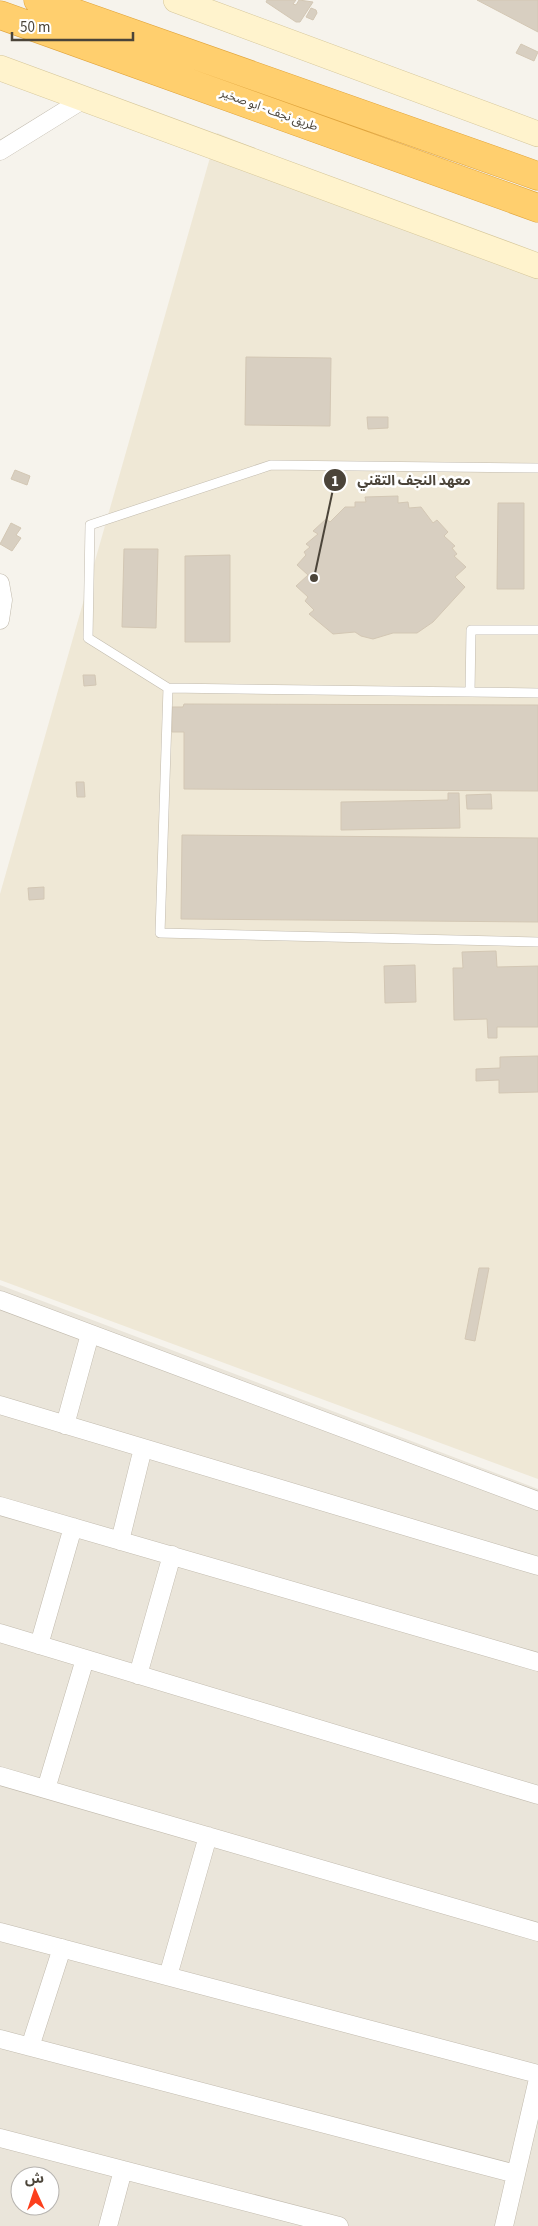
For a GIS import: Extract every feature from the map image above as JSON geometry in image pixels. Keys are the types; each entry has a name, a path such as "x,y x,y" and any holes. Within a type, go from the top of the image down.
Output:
{"highway":[{"name":"طريق نجف - ابو صخير","path":"38,0 526,172"},
{"name":"طريق نجف - ابو صخير","path":"0,14 538,208"},
{"path":"499,194 509,193 516,186 518,176 526,172"}],"main road":[{"path":"176,0 538,134"},
{"path":"0,68 538,266"}],"street":[{"path":"0,151 84,98"},
{"path":"0,583 2,600 0,620"},
{"path":"0,1300 538,1501"},
{"path":"65,1425 90,1334"},
{"path":"0,1405 538,1566"},
{"path":"120,1540 143,1448"},
{"path":"0,1506 538,1662"},
{"path":"39,1645 74,1527"},
{"path":"138,1675 172,1555"},
{"path":"0,1633 538,1795"},
{"path":"46,1789 84,1659"},
{"path":"0,1776 538,1932"},
{"path":"168,1976 208,1836"},
{"path":"0,1932 538,2074"},
{"path":"30,2047 62,1948"},
{"path":"0,2039 516,2174"},
{"path":"504,2226 538,2079"},
{"path":"0,2139 339,2226"},
{"path":"108,2226 123,2170"}],"lane":[{"path":"538,468 271,465 90,525 88,638 168,688 538,693"},
{"path":"470,692 471,630 538,630"},
{"path":"168,688 160,933 538,942"}],"shaded area":[{"path":"217,133 538,263 538,1479 0,1280 0,894"},
{"path":"0,1285 538,1489 538,2226 0,2226"}],"building":[{"path":"267,0 296,0 293,4 296,5 299,0 313,2 300,22 296,22 266,2"},
{"path":"477,0 538,0 538,32"},
{"path":"311,8 316,10 317,13 313,20 306,17"},
{"path":"521,44 538,52 534,61 516,53"},
{"path":"246,357 331,358 330,426 245,425"},
{"path":"367,417 388,417 388,428 368,429"},
{"path":"15,470 30,476 27,485 11,479"},
{"path":"398,496 398,503 408,502 409,508 421,507 433,523 437,520 448,532 444,536 455,546 452,548 457,554 454,556 466,567 455,577 465,587 433,622 417,633 393,633 373,639 361,636 355,632 333,634 309,614 314,610 305,601 308,597 296,586 308,575 297,565 306,555 304,552 310,547 306,544 318,534 313,531 326,519 330,522 345,507 355,507 355,502 366,502 365,497"},
{"path":"498,503 524,503 524,589 497,589"},
{"path":"11,523 21,528 16,535 21,538 12,551 0,544"},
{"path":"124,549 158,549 156,628 122,627"},
{"path":"230,555 230,642 185,642 185,556"},
{"path":"83,675 95,675 96,685 84,686"},
{"path":"184,704 538,705 538,791 184,789 184,732 172,732 172,707 183,707"},
{"path":"76,782 84,782 85,797 77,797"},
{"path":"448,793 459,793 460,828 341,830 341,802 448,800"},
{"path":"491,794 492,809 467,809 466,795"},
{"path":"182,835 538,838 538,922 181,919"},
{"path":"44,887 44,899 29,900 28,888"},
{"path":"496,951 497,967 538,966 538,1027 497,1027 497,1038 488,1038 487,1019 454,1020 453,968 463,968 462,952"},
{"path":"415,965 416,1002 385,1003 384,966"},
{"path":"538,1056 538,1092 499,1093 499,1080 476,1081 476,1069 500,1068 500,1057"},
{"path":"479,1268 489,1268 475,1341 465,1339"}],"place":[{"name":"معهد النجف التقني","path":"314,578"}]}
